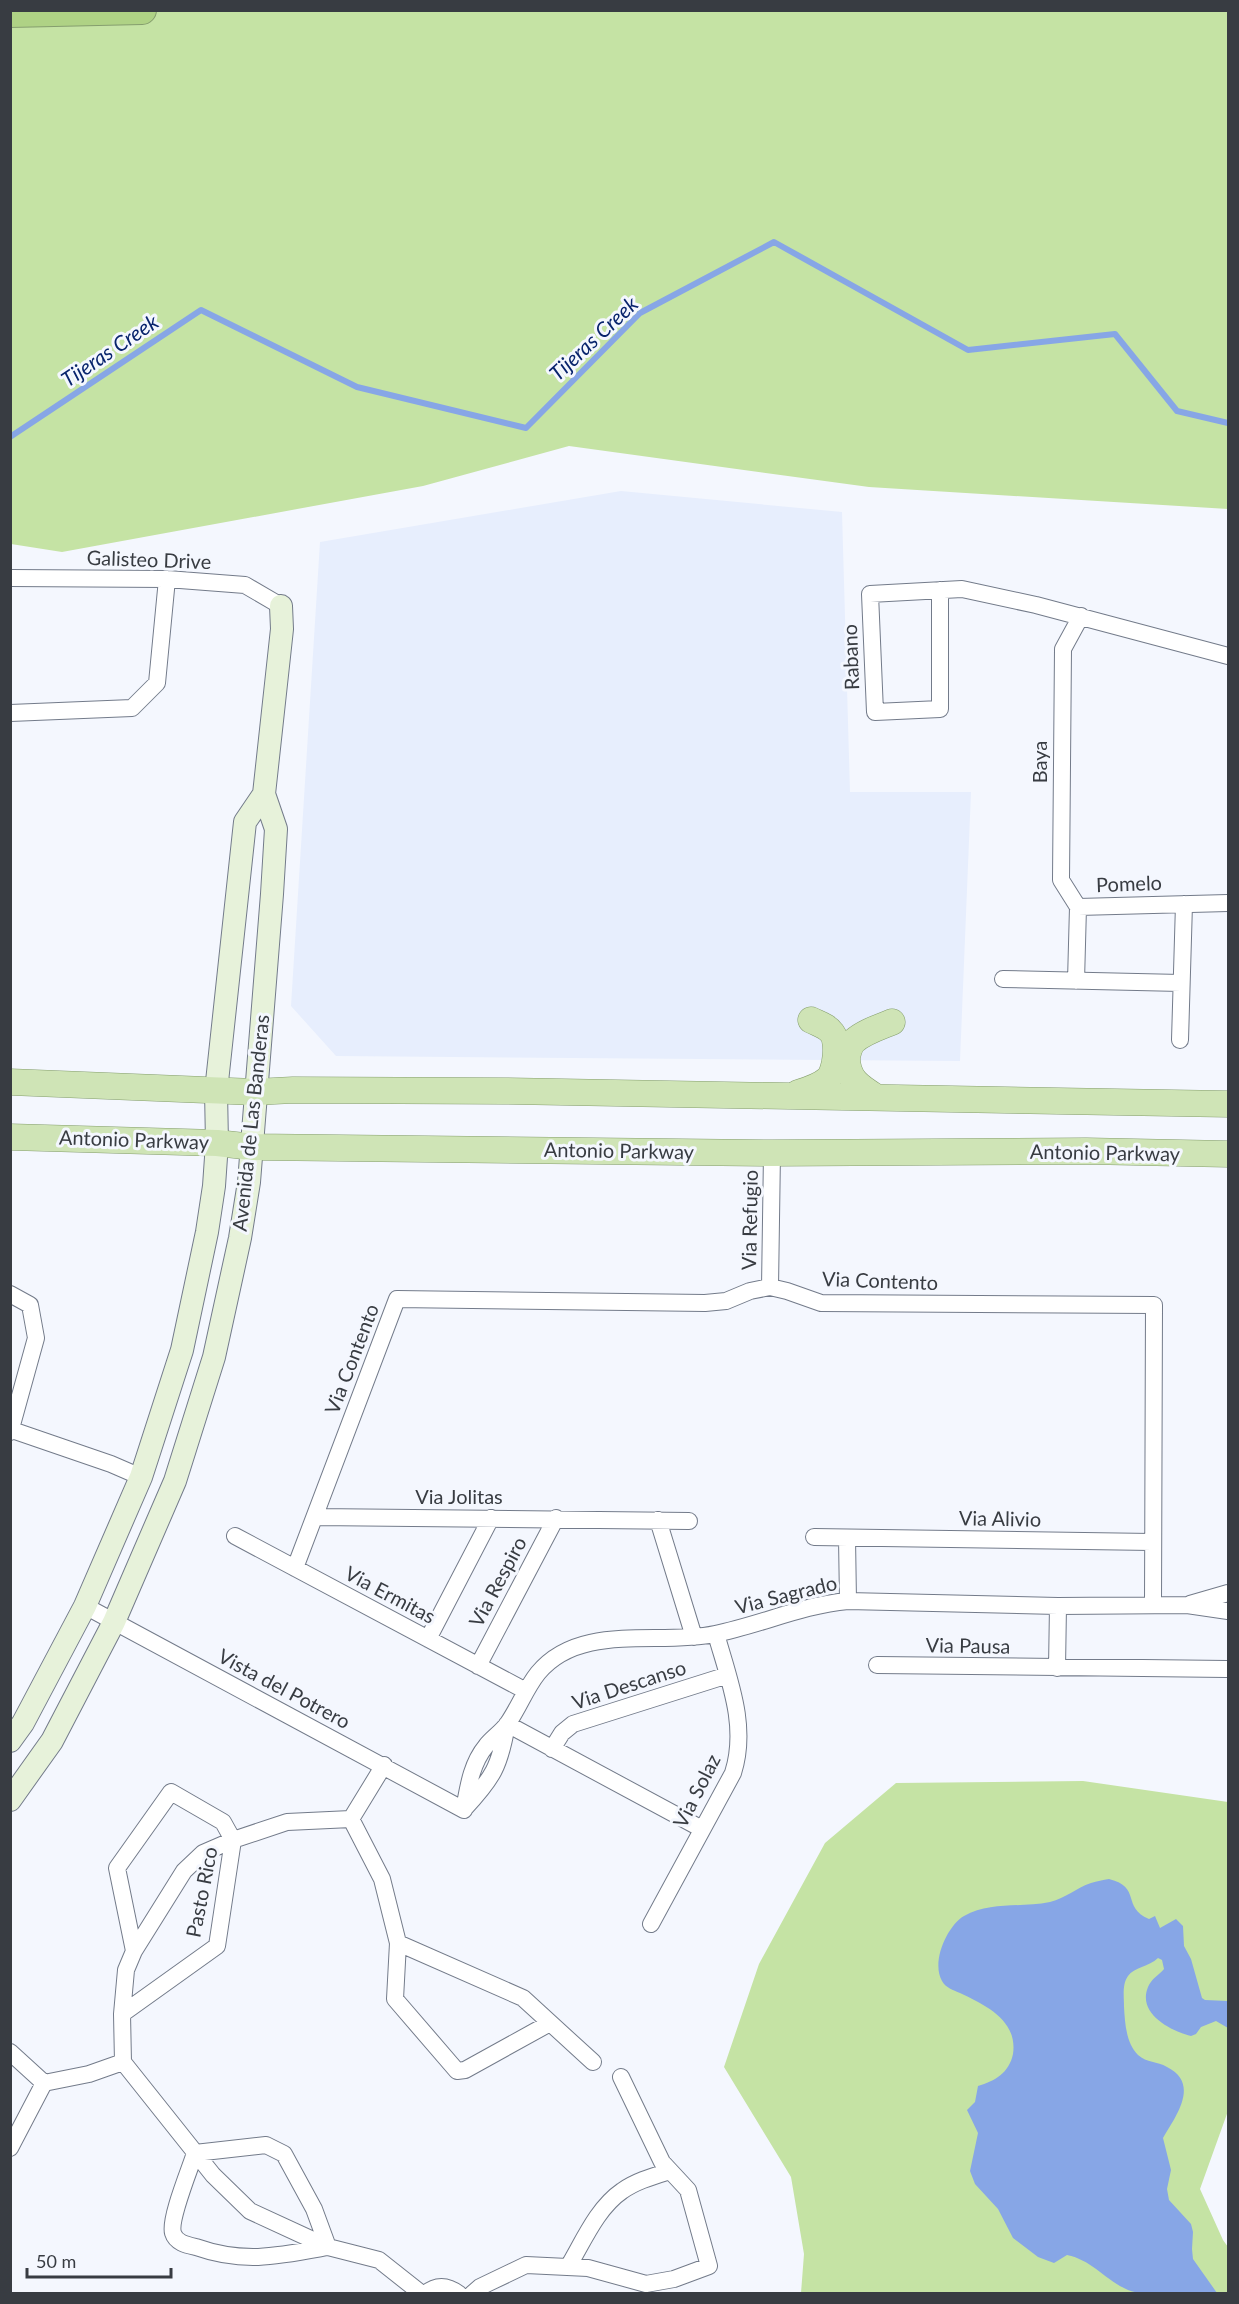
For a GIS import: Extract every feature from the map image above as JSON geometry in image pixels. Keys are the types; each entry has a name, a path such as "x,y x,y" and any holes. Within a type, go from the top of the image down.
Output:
{"highway":[{"path":"10,13 142,10"}],"main road":[{"name":"Avenida de Las Banderas","path":"10,1800 52,1741 114,1622 175,1481 214,1357 240,1238 253,1147 255,1092 273,894 276,829 264,794 282,629 281,606"},
{"name":"Avenida de Las Banderas","path":"10,1741 23,1723 85,1606 141,1478 182,1350 207,1232 214,1186 217,1143 216,1090 245,822 264,794"},
{"path":"788,1096 813,1088 827,1080 834,1072 833,1034 825,1026 811,1020"},
{"path":"876,1097 859,1087 849,1076 848,1051 854,1041 866,1033 892,1022"},
{"path":"10,1082 255,1092 293,1090 494,1091 1228,1104"},
{"name":"Antonio Parkway","path":"10,1137 217,1143 253,1147 772,1153 1086,1151 1228,1154"}],"street":[{"name":"Galisteo Drive","path":"10,578 167,579 244,585 281,606"},
{"path":"10,713 132,708 157,683 167,579"},
{"name":"Rabano","path":"940,590 940,709 874,712 870,594 940,590 962,589 1081,616 1228,656"},
{"name":"Baya","path":"1078,907 1061,880 1061,695 1063,649 1081,616"},
{"name":"Pomelo","path":"1076,981 1078,907 1228,903"},
{"name":"Pomelo","path":"1180,1040 1184,904"},
{"path":"1003,979 1181,982"},
{"name":"Via Refugio","path":"770,1287 772,1153"},
{"name":"Via Contento","path":"316,1517 397,1299 705,1303 726,1301 750,1291 770,1287 821,1303 1154,1305 1153,1605"},
{"path":"10,1293 30,1305 36,1338 11,1431 111,1464 141,1478"},
{"path":"295,1568 316,1517"},
{"name":"Via Jolitas","path":"316,1517 689,1521"},
{"path":"428,1639 491,1518"},
{"name":"Via Respiro","path":"478,1665 556,1518"},
{"path":"658,1520 694,1637"},
{"name":"Via Ermitas","path":"235,1536 526,1691"},
{"name":"Via Alivio","path":"814,1537 1152,1542"},
{"path":"847,1538 848,1601"},
{"name":"Via Sagrado","path":"1186,1605 1228,1593"},
{"name":"Via Sagrado","path":"464,1810 486,1786 501,1757 507,1724 538,1673 550,1661 579,1645 595,1641 716,1634 815,1606 848,1601 1058,1606 1186,1605 1228,1611"},
{"name":"Vista del Potrero","path":"85,1606 464,1810"},
{"path":"1057,1668 1058,1606"},
{"name":"Via Solaz","path":"651,1924 733,1773 740,1753 738,1718 716,1634"},
{"name":"Via Pausa","path":"878,1665 1227,1669"},
{"name":"Via Descanso","path":"552,1749 562,1733 573,1724 728,1676"},
{"path":"507,1724 702,1829"},
{"path":"384,1765 351,1819 382,1879 398,1943 395,1999 457,2071 465,2070 550,2023"},
{"name":"Pasto Rico","path":"122,2014 217,1946 233,1840 223,1822 171,1792 117,1868 134,1951"},
{"name":"Pasto Rico","path":"123,2062 122,2014 126,1970 134,1951 184,1871 203,1853 233,1840 287,1822 351,1819"},
{"path":"398,1943 523,1998 593,2062"},
{"path":"10,2052 44,2083"},
{"path":"44,2083 89,2074 123,2062 213,2175 250,2211 328,2247 379,2260 424,2294 441,2286 450,2287 459,2294"},
{"path":"472,2294 480,2287 526,2265 588,2268 646,2284 674,2279 709,2266 688,2190 662,2162 621,2077"},
{"path":"10,2148 44,2083"},
{"path":"195,2153 266,2145 284,2154 314,2209 328,2247"},
{"path":"195,2153 173,2220 173,2234 180,2242 218,2255 269,2258 328,2247"},
{"path":"568,2267 598,2216 621,2191 669,2171"}],"shaded area":[{"path":"621,491 842,512 850,792 971,792 960,1061 336,1056 291,1006 320,542"}],"green space":[{"path":"10,11 1228,11 1228,509 869,487 569,446 423,486 62,552 11,544"},
{"path":"1083,1781 1228,1802 1228,2111 1200,2189 1228,2247 1228,2293 801,2293 804,2254 791,2177 724,2067 759,1964 825,1843 896,1783"}],"water":[{"path":"1109,1879 1125,1887 1136,1909 1149,1919 1155,1916 1160,1928 1176,1919 1183,1926 1184,1946 1191,1959 1202,1998 1228,2001 1228,2028 1216,2021 1201,2027 1196,2034 1191,2036 1174,2030 1158,2020 1147,2005 1148,1987 1164,1969 1162,1960 1158,1958 1131,1973 1124,1987 1126,2026 1134,2050 1145,2059 1167,2067 1177,2074 1182,2082 1184,2091 1179,2111 1163,2138 1171,2170 1167,2189 1169,2200 1191,2224 1193,2259 1217,2293 1171,2295 1136,2292 1120,2286 1076,2258 1067,2255 1054,2263 1038,2257 1013,2238 998,2209 975,2184 970,2171 978,2133 967,2110 975,2102 978,2086 990,2082 1005,2071 1013,2054 1013,2042 1005,2023 998,2015 950,1988 942,1981 938,1964 942,1945 958,1921 974,1911 1050,1902 1086,1885"}],"waterway":[{"name":"Tijeras Creek","path":"10,437 201,310 357,387 526,428 640,313 774,242 968,350 1115,334 1177,411 1228,423"}]}
